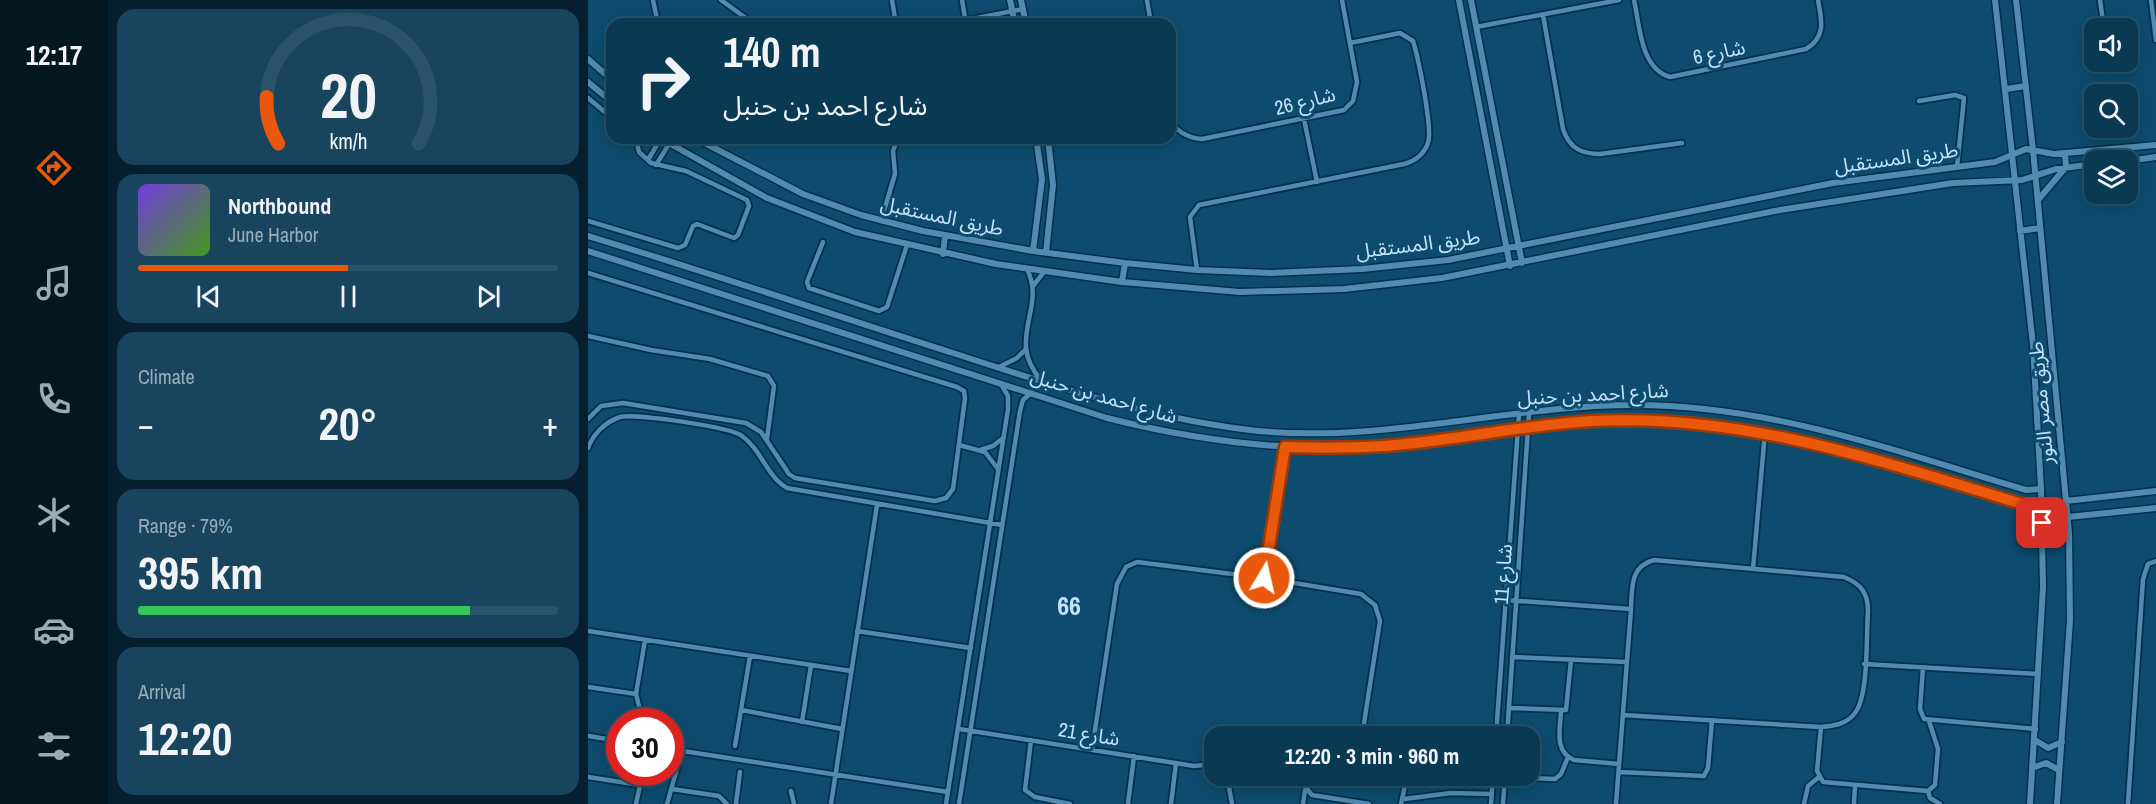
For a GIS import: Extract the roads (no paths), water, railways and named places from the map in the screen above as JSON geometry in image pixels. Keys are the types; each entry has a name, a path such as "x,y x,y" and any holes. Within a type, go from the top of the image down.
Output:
{"street":[{"path":"652,0 656,18"},
{"path":"721,0 744,18"},
{"path":"892,0 895,18"},
{"path":"962,0 965,18"},
{"path":"1010,0 1014,18"},
{"path":"1021,0 1025,18"},
{"path":"1147,0 1151,18"},
{"name":"شارع 26","path":"1176,125 1182,133 1202,139 1338,112 1353,101 1358,82 1342,0"},
{"path":"1459,0 1510,266"},
{"path":"1476,27 1619,0"},
{"name":"شارع 6","path":"1635,0 1648,60 1661,74 1670,77 1806,50 1814,45 1823,28 1818,0"},
{"name":"طريق مصر النور","path":"1995,0 2033,345 2041,489 2043,587 2030,804"},
{"name":"طريق مصر النور","path":"2016,0 2036,176 2068,517 2071,588 2057,804"},
{"path":"2100,0 2102,18"},
{"path":"2151,0 2156,40"},
{"path":"1461,9 1472,3 1522,263"},
{"path":"983,18 1023,9"},
{"path":"1543,15 1563,129 1567,140 1576,149 1587,154 1600,154 1682,143"},
{"path":"1197,270 1190,217 1195,208 1207,203 1409,163 1422,154 1429,140 1411,38 1400,33 1350,43"},
{"path":"588,59 606,75"},
{"path":"588,82 606,97"},
{"path":"2006,89 2026,86"},
{"path":"1919,102 1955,94 1964,98 1957,167"},
{"path":"588,98 606,113"},
{"path":"1304,119 1317,182"},
{"path":"588,221 678,248 684,245 693,226 697,224 734,238 738,236 749,206 747,200 686,171 656,165 639,152 637,144"},
{"path":"648,160 657,144"},
{"path":"656,165 669,144"},
{"name":"طريق المستقبل","path":"669,144 790,209 855,232 943,254 1044,272 1198,291 1287,291 1402,284 1510,266 1792,208 1982,180 2015,180 2066,167 2084,165"},
{"name":"طريق المستقبل","path":"707,144 803,194 881,221 1046,253 1197,270 1271,273 1362,269 1448,260 1833,183 1995,162 2026,149 2065,154 2156,145"},
{"path":"1033,251 1042,190 1037,144"},
{"path":"1046,253 1053,185 1049,144"},
{"path":"881,221 894,180 895,146"},
{"path":"2037,201 2066,167 2065,154"},
{"path":"2138,160 2156,158"},
{"path":"1981,164 1982,180"},
{"path":"2020,231 2040,228"},
{"path":"943,254 945,235"},
{"name":"شارع احمد بن حنبل","path":"588,236 1111,403 1210,425 1311,434 1413,428 1519,414 1634,405 1740,412 1842,435 2031,492 2041,489"},
{"path":"823,242 807,282 809,288 879,311 887,307 907,245"},
{"name":"شارع احمد بن حنبل","path":"588,251 1107,418 1195,438 1285,447 1386,446 1518,428 1593,421 1648,421 1765,432 1840,448 2022,504 2038,515 2042,523"},
{"path":"1122,282 1125,263"},
{"path":"1027,269 1033,286 1025,350 1029,365 1043,382"},
{"path":"1033,286 1044,272"},
{"path":"588,273 961,388 965,398 952,489 946,498 935,501 795,478 789,474 767,439 746,423 626,403 601,406 588,419"},
{"path":"884,345 889,333"},
{"path":"588,336 651,350 710,359 768,376 774,386 767,439"},
{"path":"997,368 1017,358 1025,350"},
{"path":"946,804 1008,409 1008,396 999,382"},
{"path":"958,804 1020,411 1023,400 1032,393"},
{"path":"1107,418 1111,403"},
{"path":"1008,409 1020,411"},
{"name":"شارع 11","path":"1497,726 1519,414"},
{"name":"شارع 11","path":"1508,726 1530,414"},
{"path":"588,448 593,437 605,425 628,416 726,429 748,440 779,482 787,488 1002,525"},
{"path":"1753,569 1765,432"},
{"path":"980,450 993,447 1003,438"},
{"path":"959,446 980,450 989,456 998,469"},
{"path":"1264,578 1285,447"},
{"path":"1516,453 1527,454"},
{"path":"2066,501 2156,491"},
{"path":"831,804 877,505"},
{"path":"2068,517 2156,508"},
{"path":"1617,804 1619,764 1633,578 1641,566 1654,560 1844,577 1855,581 1863,589 1868,600 1863,692 1855,714 1839,724 1821,727 1623,715"},
{"path":"2128,804 2143,579 2148,564 2156,561"},
{"path":"1092,750 1117,584 1126,567 1137,562 1264,578 1361,594 1375,604 1380,621 1379,638 1364,726"},
{"path":"1505,600 1631,609"},
{"path":"588,631 851,671"},
{"path":"857,631 971,648"},
{"path":"640,708 636,694 645,640"},
{"path":"735,746 750,656"},
{"path":"1512,657 1627,662"},
{"path":"1509,708 1561,712 1568,706 1571,660"},
{"path":"1864,664 2039,675"},
{"path":"802,722 811,665"},
{"path":"1923,668 1920,709 1924,719 2036,729"},
{"path":"588,687 636,694"},
{"path":"741,710 842,729"},
{"path":"1561,712 1560,746 1568,757 1575,760 1619,764"},
{"path":"1619,771 1704,776 1708,768 1712,720"},
{"path":"1819,777 1829,784 1928,790 1935,785 1939,756 1929,721"},
{"path":"1804,804 1808,786 1819,777 1821,727"},
{"name":"شارع 21","path":"959,729 1204,766"},
{"path":"588,736 606,739"},
{"path":"1031,740 1025,790 1035,797 1070,804"},
{"path":"2035,740 2048,748 2062,742"},
{"path":"684,751 948,792"},
{"path":"1128,804 1134,756"},
{"path":"1540,778 1554,779 1561,774 1568,757"},
{"path":"1171,804 1176,763"},
{"path":"2032,768 2046,763 2060,770"},
{"path":"736,804 740,772"},
{"path":"588,777 606,780"},
{"path":"636,804 640,786"},
{"path":"667,804 673,786"},
{"path":"1229,786 1232,804"},
{"path":"1304,804 1305,786"},
{"path":"1402,802 1405,786"},
{"path":"1491,804 1492,786"},
{"path":"1503,804 1504,786"},
{"path":"1854,804 1855,786"},
{"path":"672,789 719,796 727,804"},
{"path":"1305,790 1312,795 1369,804"},
{"path":"1928,790 1930,798 1940,804"},
{"path":"791,791 794,804"},
{"path":"1402,802 1419,796 1451,793 1492,794"},
{"path":"717,804 719,796"},
{"path":"1419,796 1422,804"}],"district":[{"name":"66","path":"1069,606"}]}
